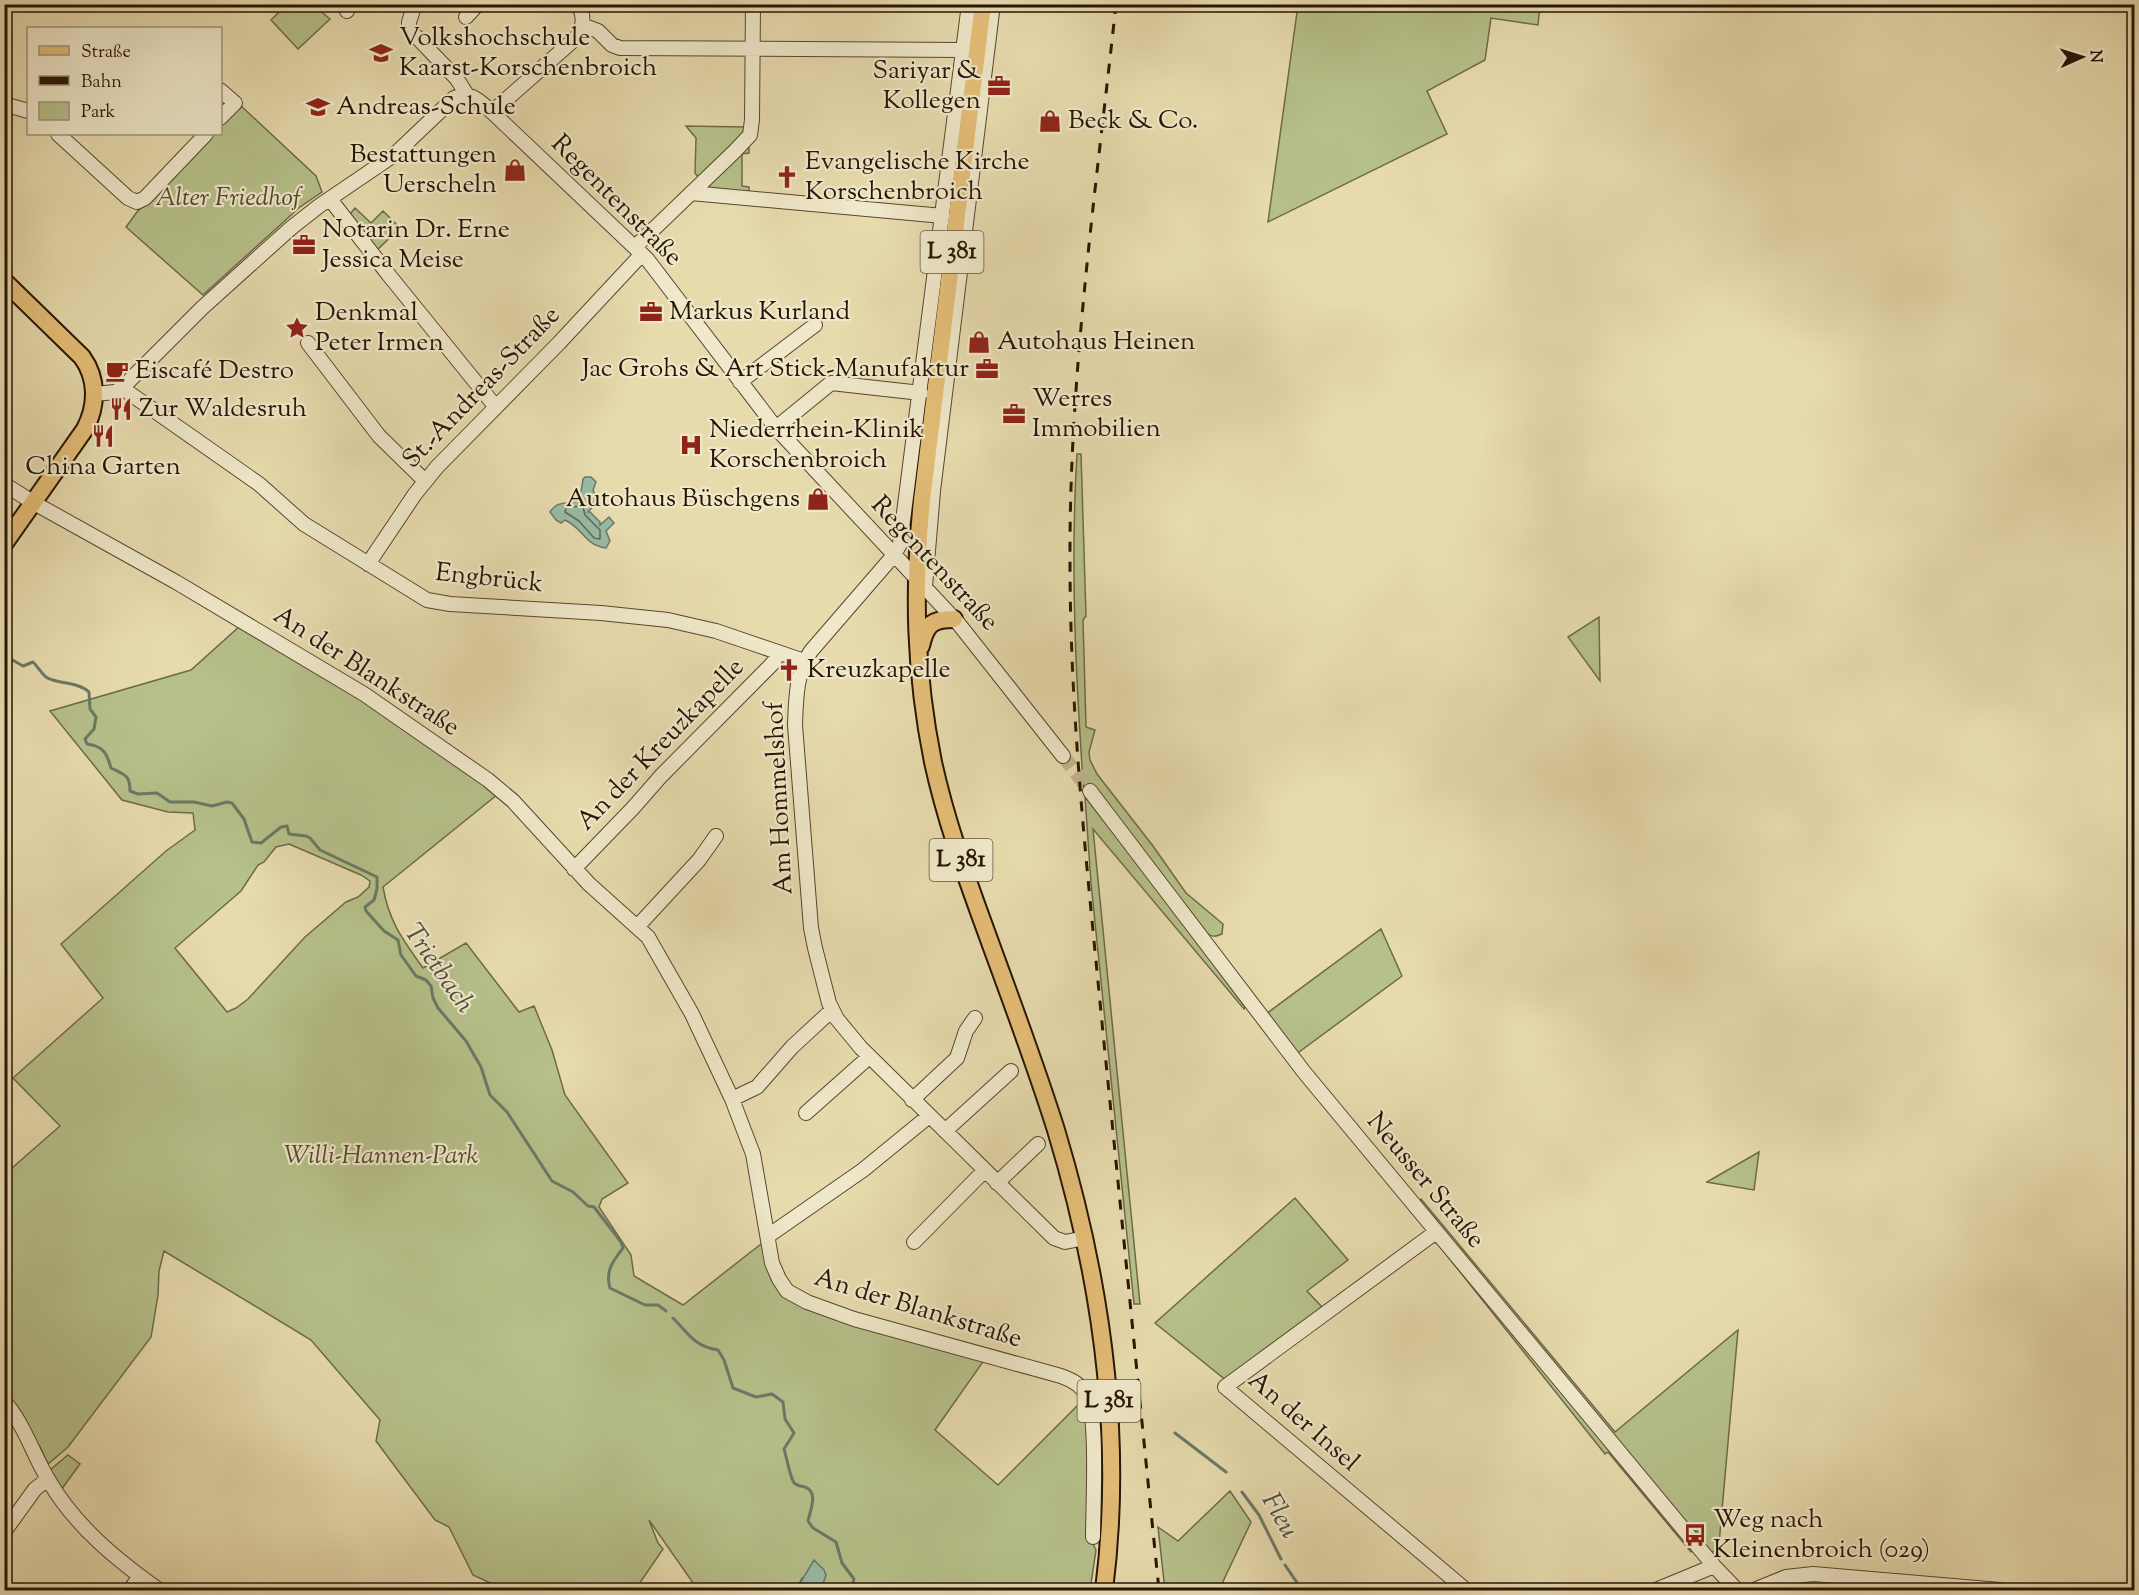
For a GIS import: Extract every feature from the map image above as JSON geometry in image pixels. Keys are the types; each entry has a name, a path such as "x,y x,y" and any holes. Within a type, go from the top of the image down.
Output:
{"main road":[{"name":"L 381","path":"983,4 922,500 918,659 927,731 947,815 1050,1112 1085,1238 1100,1324 1110,1420 1111,1497 1104,1590"},
{"path":"4,281 82,357 91,373 95,394 93,412 85,429 4,544"},
{"path":"918,659 929,626 940,620 954,619"}],"street":[{"path":"95,394 122,388 226,286 306,216 394,155 452,100 466,95 457,79 409,29 415,4"},
{"path":"466,17 478,4"},
{"path":"492,112 576,38 582,25 583,15 578,4"},
{"name":"St.-Andreas-Straße","path":"368,564 425,481 495,406 559,343 638,250 691,193 750,135 753,4"},
{"path":"894,555 900,542 921,393 969,4"},
{"path":"920,582 993,4"},
{"path":"582,25 598,31 612,45 620,48 964,50"},
{"path":"222,92 235,103 222,116"},
{"name":"Regentenstraße","path":"466,95 473,96 492,112 638,250 776,428 954,619 1063,756"},
{"path":"4,104 27,111"},
{"path":"59,135 128,198 136,202 145,198 205,135"},
{"path":"691,193 943,216"},
{"path":"330,199 395,284 495,406"},
{"path":"740,382 815,325"},
{"path":"308,343 379,436 425,481"},
{"path":"776,428 831,383 921,393"},
{"name":"Engbrück","path":"122,388 259,484 300,521 415,594 434,602 592,612 668,620 716,631 804,661"},
{"name":"An der Blankstraße","path":"4,484 176,582 380,705 508,796 597,892 652,943 685,1000 732,1099 753,1154 772,1263 787,1291 803,1300 861,1321 1061,1376 1080,1386 1089,1399 1092,1420 1093,1537"},
{"name":"Am Hommelshof","path":"894,555 820,639 804,661 797,691 795,713 801,804 813,938 822,979 832,1010 843,1026 869,1057 912,1100 1058,1240 1065,1242 1085,1238"},
{"name":"An der Kreuzkapelle","path":"574,868 774,662 778,652"},
{"name":"Neusser Straße","path":"1090,791 1290,1054 1714,1566 1737,1590"},
{"path":"637,927 699,860 716,836"},
{"path":"732,1099 757,1087 792,1047 832,1010"},
{"path":"912,1100 957,1058 966,1031 975,1018"},
{"path":"806,1113 869,1057"},
{"path":"945,1131 1011,1071"},
{"path":"768,1236 863,1170 929,1116"},
{"path":"998,1183 1038,1144"},
{"path":"914,1242 985,1170"},
{"name":"An der Insel","path":"1436,1232 1225,1388 1466,1590"},
{"path":"4,1401 22,1426 48,1479 64,1504 92,1536 159,1590"},
{"path":"4,1532 35,1489 48,1479"},
{"path":"1656,1590 1714,1566"},
{"path":"1754,1590 1779,1579 1813,1574 2000,1590"},
{"path":"130,1590 140,1576"}],"green space":[{"path":"284,4 313,5 330,19 298,49 271,20 285,6"},
{"path":"1298,4 1540,5 1538,25 1491,18 1485,60 1427,91 1447,134 1268,222"},
{"name":"Alter Friedhof","path":"240,105 316,176 322,192 300,207 203,295 126,227 137,212 210,135 222,135 222,123"},
{"path":"686,126 745,127 742,134 698,177 695,173 696,138"},
{"path":"744,148 749,148 749,153 742,154 742,186 749,187 749,193 707,187"},
{"path":"355,208 371,223 383,211 400,228 377,250 350,214"},
{"path":"1077,454 1081,454 1086,616 1083,620 1086,727 1095,730 1089,752 1090,760 1097,774 1186,893 1223,924 1222,934 1217,936 1206,933 1089,784 1084,795 1075,625 1074,539"},
{"path":"1599,617 1600,681 1568,637"},
{"name":"Willi-Hannen-Park","path":"240,626 362,699 498,794 383,887 389,910 398,930 423,968 466,943 519,1012 534,1006 552,1050 565,1095 628,1183 602,1199 599,1207 631,1255 634,1276 683,1305 761,1244 764,1245 778,1289 985,1359 935,1430 998,1485 1082,1401 1087,1405 1089,1536 1096,1550 1090,1590 821,1590 802,1578 796,1590 698,1590 649,1520 658,1543 663,1549 635,1590 505,1590 473,1575 449,1527 435,1520 376,1441 380,1420 311,1340 164,1251 159,1271 158,1295 151,1337 68,1447 48,1464 40,1447 5,1398 5,1177 12,1168 60,1126 13,1078 103,998 61,944 166,851 195,830 193,813 168,812 122,800 50,711 191,670","holes":["289,844 370,881 369,887 358,897 346,902 305,937 248,999 227,1012 175,948 241,891 258,865 264,862 276,847"]},
{"path":"1085,797 1161,893 1245,1007 1244,1009 1093,829 1140,1304 1134,1304 1091,883"},
{"path":"1381,929 1402,976 1295,1055 1266,1014"},
{"path":"1759,1152 1754,1190 1706,1182 1707,1182"},
{"path":"1295,1198 1348,1260 1307,1291 1322,1307 1227,1381 1155,1323"},
{"path":"1421,1199 1615,1432 1738,1330 1717,1551 1710,1552 1700,1541 1702,1537 1694,1528 1691,1530 1418,1202"},
{"path":"1437,1240 1693,1550 1691,1552 1608,1452 1605,1454 1437,1243 1429,1242"},
{"path":"68,1455 80,1464 61,1490 50,1470"},
{"path":"1230,1491 1251,1522 1219,1590 1165,1590 1158,1527 1178,1541"}],"water":[{"path":"585,477 591,477 596,482 593,490 598,501 588,512 600,522 600,525 609,517 614,523 606,531 610,541 606,548 588,540 565,520 561,523 556,520 550,512 557,505 574,501 579,497"},
{"path":"814,1560 826,1575 821,1590 796,1590"}],"waterway":[{"name":"Trietbach","path":"4,641 9,658 23,666 33,662 50,679 78,686 89,692 90,709 96,717 94,729 85,739 87,744 97,746 104,751 111,768 128,779 130,791 138,794 157,793 170,802 194,802 212,806 232,803 244,819 252,842 261,843 281,827 287,826 289,834 306,836 320,850 377,877 374,900 365,907 366,911 384,931 398,940 401,955 416,976 426,980 431,986 438,1008 466,1041 481,1067 490,1095 507,1112 552,1181 573,1192 588,1206 594,1207 621,1242 623,1248 609,1271 610,1288 645,1305 658,1305 666,1311"},
{"name":"Trietbach","path":"673,1318 697,1342 718,1350 724,1360 733,1388 756,1397 772,1394 783,1402 785,1419 794,1433 784,1449 793,1481 812,1493 808,1521 813,1528 836,1542 842,1563 854,1579 851,1590"},
{"name":"Fleu","path":"1175,1433 1226,1472"},
{"name":"Fleu","path":"1242,1492 1259,1515 1281,1559"},
{"name":"Fleu","path":"1285,1565 1302,1590"}],"tunnel":[{"path":"1063,756 1090,791"}],"railway":[{"path":"1116,4 1092,213 1079,353 1071,492 1071,621 1076,739 1086,857 1159,1590"}],"place":[{"name":"Volkshochschule Kaarst-Korschenbroich","path":"381,53"},
{"name":"Sariyar & Kollegen","path":"999,86"},
{"name":"Andreas-Schule","path":"318,107"},
{"name":"Beck & Co.","path":"1050,121"},
{"name":"Bestattungen Uerscheln","path":"515,170"},
{"name":"Evangelische Kirche Korschenbroich","path":"787,177"},
{"name":"Notarin Dr. Erne Jessica Meise","path":"304,245"},
{"name":"Markus Kurland","path":"651,312"},
{"name":"Denkmal Peter Irmen","path":"297,328"},
{"name":"Autohaus Heinen","path":"979,342"},
{"name":"Jac Grohs & Art Stick-Manufaktur","path":"987,369"},
{"name":"Eiscafé Destro","path":"117,371"},
{"name":"Zur Waldesruh","path":"121,409"},
{"name":"Werres Immobilien","path":"1014,414"},
{"name":"China Garten","path":"103,436"},
{"name":"Niederrhein-Klinik Korschenbroich","path":"691,445"},
{"name":"Autohaus Büschgens","path":"818,499"},
{"name":"Kreuzkapelle","path":"789,670"},
{"name":"Weg nach Kleinenbroich (029)","path":"1695,1535"}]}
